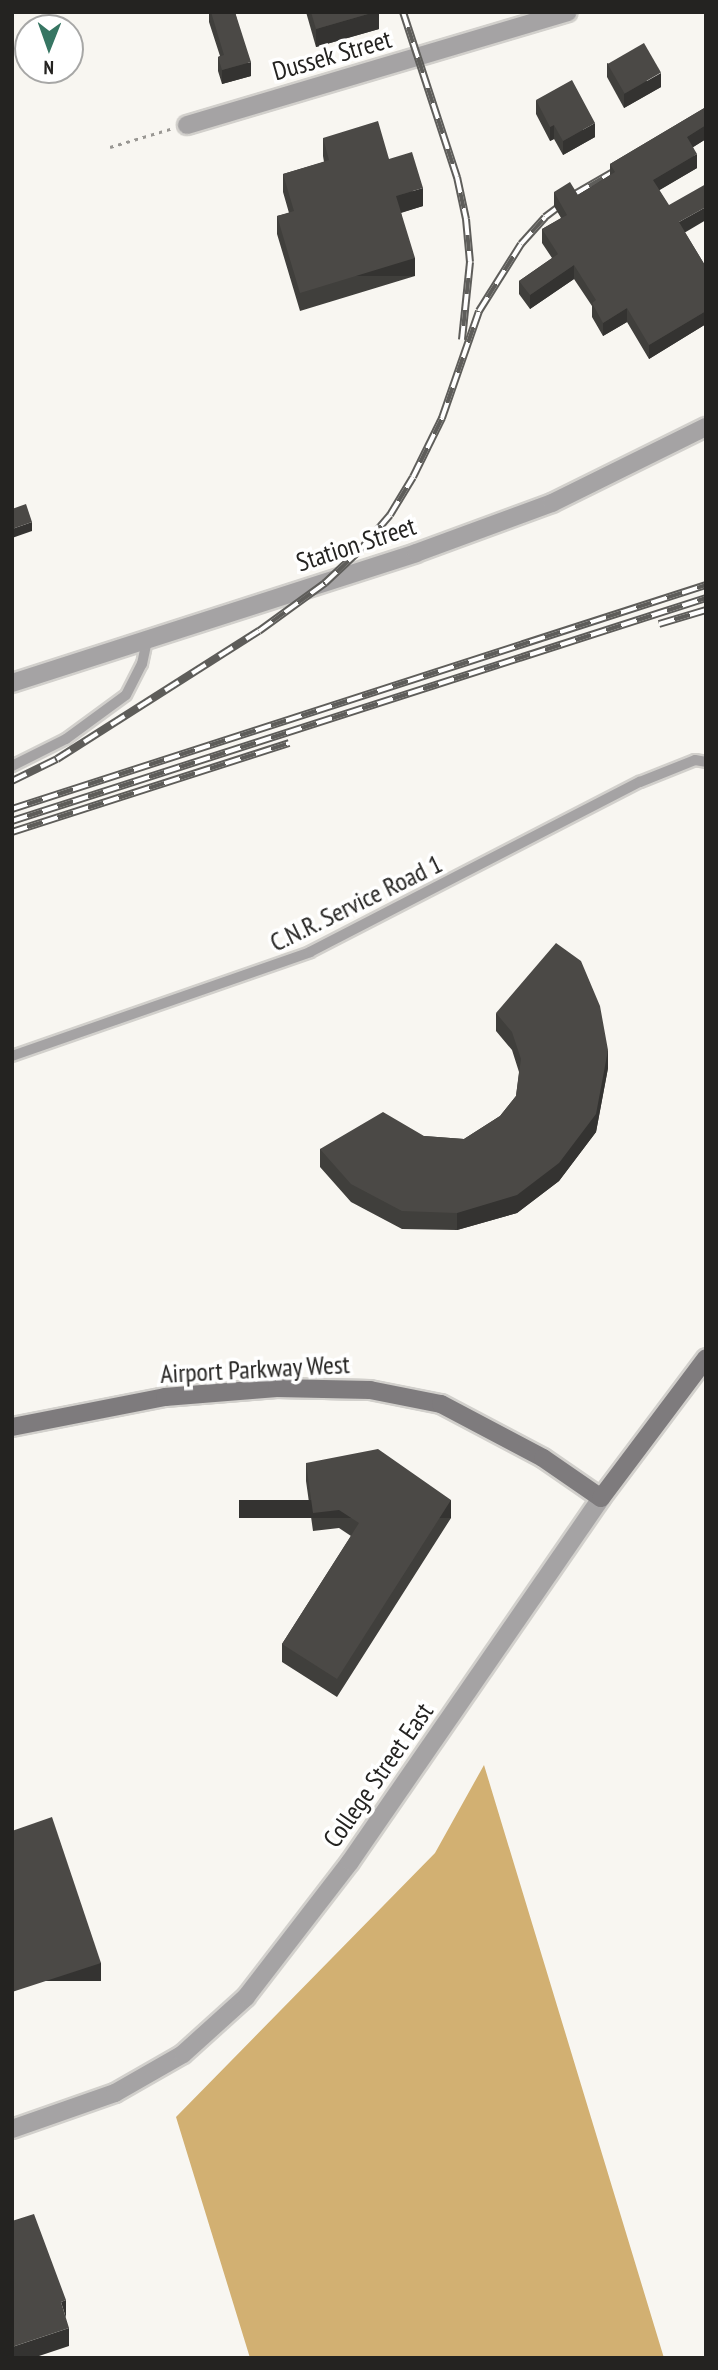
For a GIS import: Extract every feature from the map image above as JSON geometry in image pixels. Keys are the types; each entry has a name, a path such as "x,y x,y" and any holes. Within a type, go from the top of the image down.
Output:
{"main road":[{"name":"College Street East","path":"601,1498 706,1357"},
{"name":"Airport Parkway West","path":"12,1427 166,1397 277,1388 370,1390 441,1404 543,1458 601,1498"}],"street":[{"name":"Dussek Street","path":"187,125 568,12"},
{"name":"Station Street","path":"12,683 416,553 552,503 706,427"},
{"name":"College Street East","path":"12,2129 127,2086 183,2054 246,1997 350,1862 601,1498"}],"lane":[{"path":"12,766 66,739 126,695 142,664 147,640"},
{"name":"C.N.R. Service Road 1","path":"12,1056 289,961 640,782 695,760 706,762"}],"path":[{"path":"110,147 187,125"}],"shaded area":[{"path":"484,1765 664,2358 250,2358 176,2117 435,1853"}],"building":[{"path":"211,12 235,12 251,62 222,70 218,57 224,55"},
{"path":"311,12 375,12 316,29"},
{"path":"644,43 661,72 625,93 608,64"},
{"path":"572,80 595,123 563,141 554,125 550,127 536,100"},
{"path":"706,107 706,125 687,137 697,154 653,180 669,205 706,184 706,207 679,222 706,267 706,311 649,345 627,308 603,323 592,303 596,300 574,265 530,295 519,281 558,254 542,229 567,215 554,192 570,182 578,195 615,172 610,164"},
{"path":"378,121 389,159 412,152 423,188 396,196 415,258 300,293 277,216 294,211 283,174 329,160 323,138"},
{"path":"26,504 32,522 12,529 12,509"},
{"path":"556,943 581,961 600,1006 608,1050 596,1114 559,1163 517,1195 457,1213 402,1211 351,1184 320,1149 383,1112 424,1136 464,1139 500,1116 516,1096 521,1059 512,1032 496,1013"},
{"path":"378,1449 451,1500 337,1679 282,1644 359,1523 339,1510 313,1513 306,1463"},
{"path":"52,1817 101,1963 12,1992 12,1831"},
{"path":"34,2214 66,2300 61,2302 69,2328 12,2347 12,2221"}],"railway":[{"path":"403,12 457,177 466,219 470,262 462,340"},
{"path":"12,781 57,759 259,631 325,583 360,550 390,515 413,477 442,418 479,311 521,244 545,217 575,194 625,165"},
{"path":"12,809 706,585"},
{"path":"12,821 706,598"},
{"path":"659,624 706,610"},
{"path":"12,832 289,743"}]}
